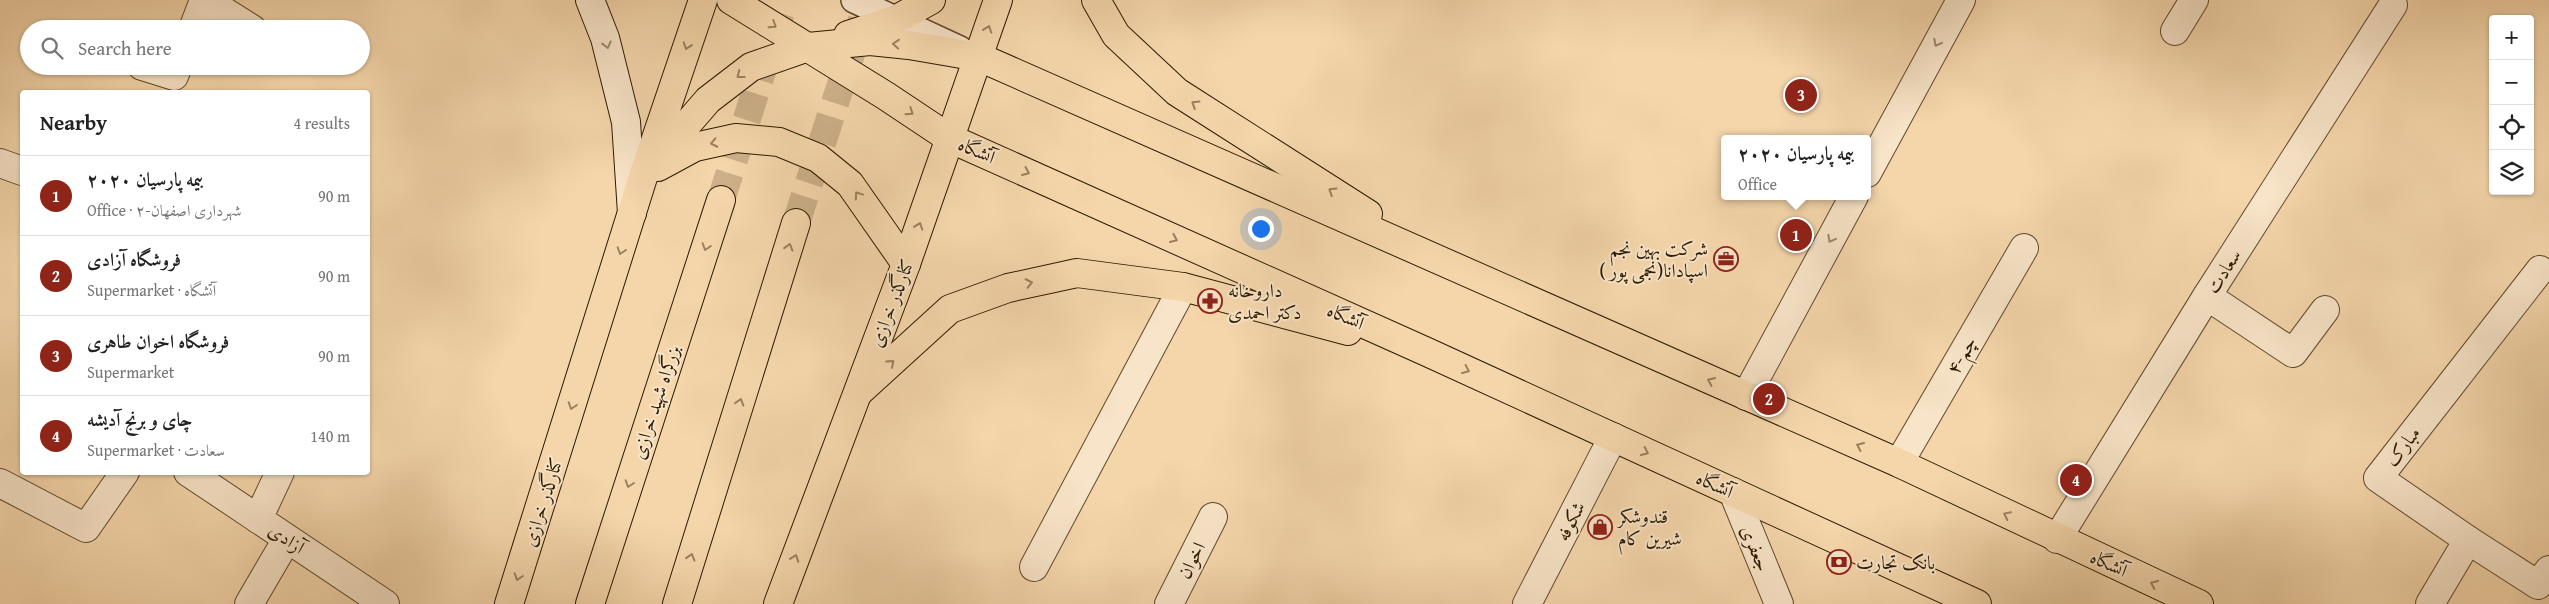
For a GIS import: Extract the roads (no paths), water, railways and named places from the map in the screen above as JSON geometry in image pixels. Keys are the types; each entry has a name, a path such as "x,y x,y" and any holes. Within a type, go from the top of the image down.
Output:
{"main road":[{"name":"کنارگذر خرازی","path":"509,604 644,174 703,0"},
{"name":"آتشگاه","path":"731,0 949,138 1427,352 1977,604"},
{"path":"644,174 708,100 751,66 897,19 931,0"},
{"name":"کنارگذر خرازی","path":"778,604 855,395 906,264 998,0"},
{"path":"1096,0 1116,35 1177,92 1448,264"},
{"name":"آتشگاه","path":"808,47 870,41 909,45 979,57 1898,463 2057,540 2199,604"},
{"path":"644,174 695,147 736,138 779,142 818,158 850,184 906,264"},
{"name":"بزرگراه شهید خرازی","path":"590,604 721,200"},
{"path":"677,604 796,223"},
{"path":"855,395 950,309 1008,288 1077,272 1183,288 1427,352"}],"street":[{"path":"197,20 205,0 237,20"},
{"path":"590,0 605,38 626,122 632,217"},
{"path":"1871,166 1961,0"},
{"path":"2174,31 2194,0"},
{"name":"سعادت","path":"2057,540 2207,296 2393,5"},
{"path":"0,163 20,170"},
{"path":"1746,396 1852,200"},
{"name":"۴-چم","path":"1898,463 2024,248"},
{"name":"مبارک","path":"2468,540 2378,478 2540,270"},
{"path":"1034,567 1183,288"},
{"path":"2207,296 2293,353 2325,310"},
{"name":"شکوفه","path":"1527,604 1613,437"},
{"path":"0,484 86,528 122,475"},
{"name":"آزادی","path":"192,475 385,604"},
{"path":"258,519 279,475"},
{"name":"جعفری","path":"1733,492 1779,604"},
{"name":"اخوان","path":"1169,604 1213,517"},
{"path":"249,604 287,539"},
{"path":"2430,604 2468,540 2538,585 2549,570"}],"lane":[{"path":"854,0 979,57"}],"tunnel":[{"path":"721,200 785,0"},
{"path":"796,223 862,20"}],"place":[{"name":"فروشگاه اخوان طاهری","path":"1801,95"},
{"name":"بیمه پارسیان ۲۰۲۰","path":"1796,235"},
{"name":"شرکت بهین نجم اسپادانا(نجمی پور )","path":"1726,259"},
{"name":"داروخانه دکتر احمدی","path":"1210,301"},
{"name":"فروشگاه آزادی","path":"1769,399"},
{"name":"چای و برنج آدیشه","path":"2076,480"},
{"name":"قندوشکر شیرین کام","path":"1600,527"},
{"name":"بانک تجارت","path":"1839,562"}]}
